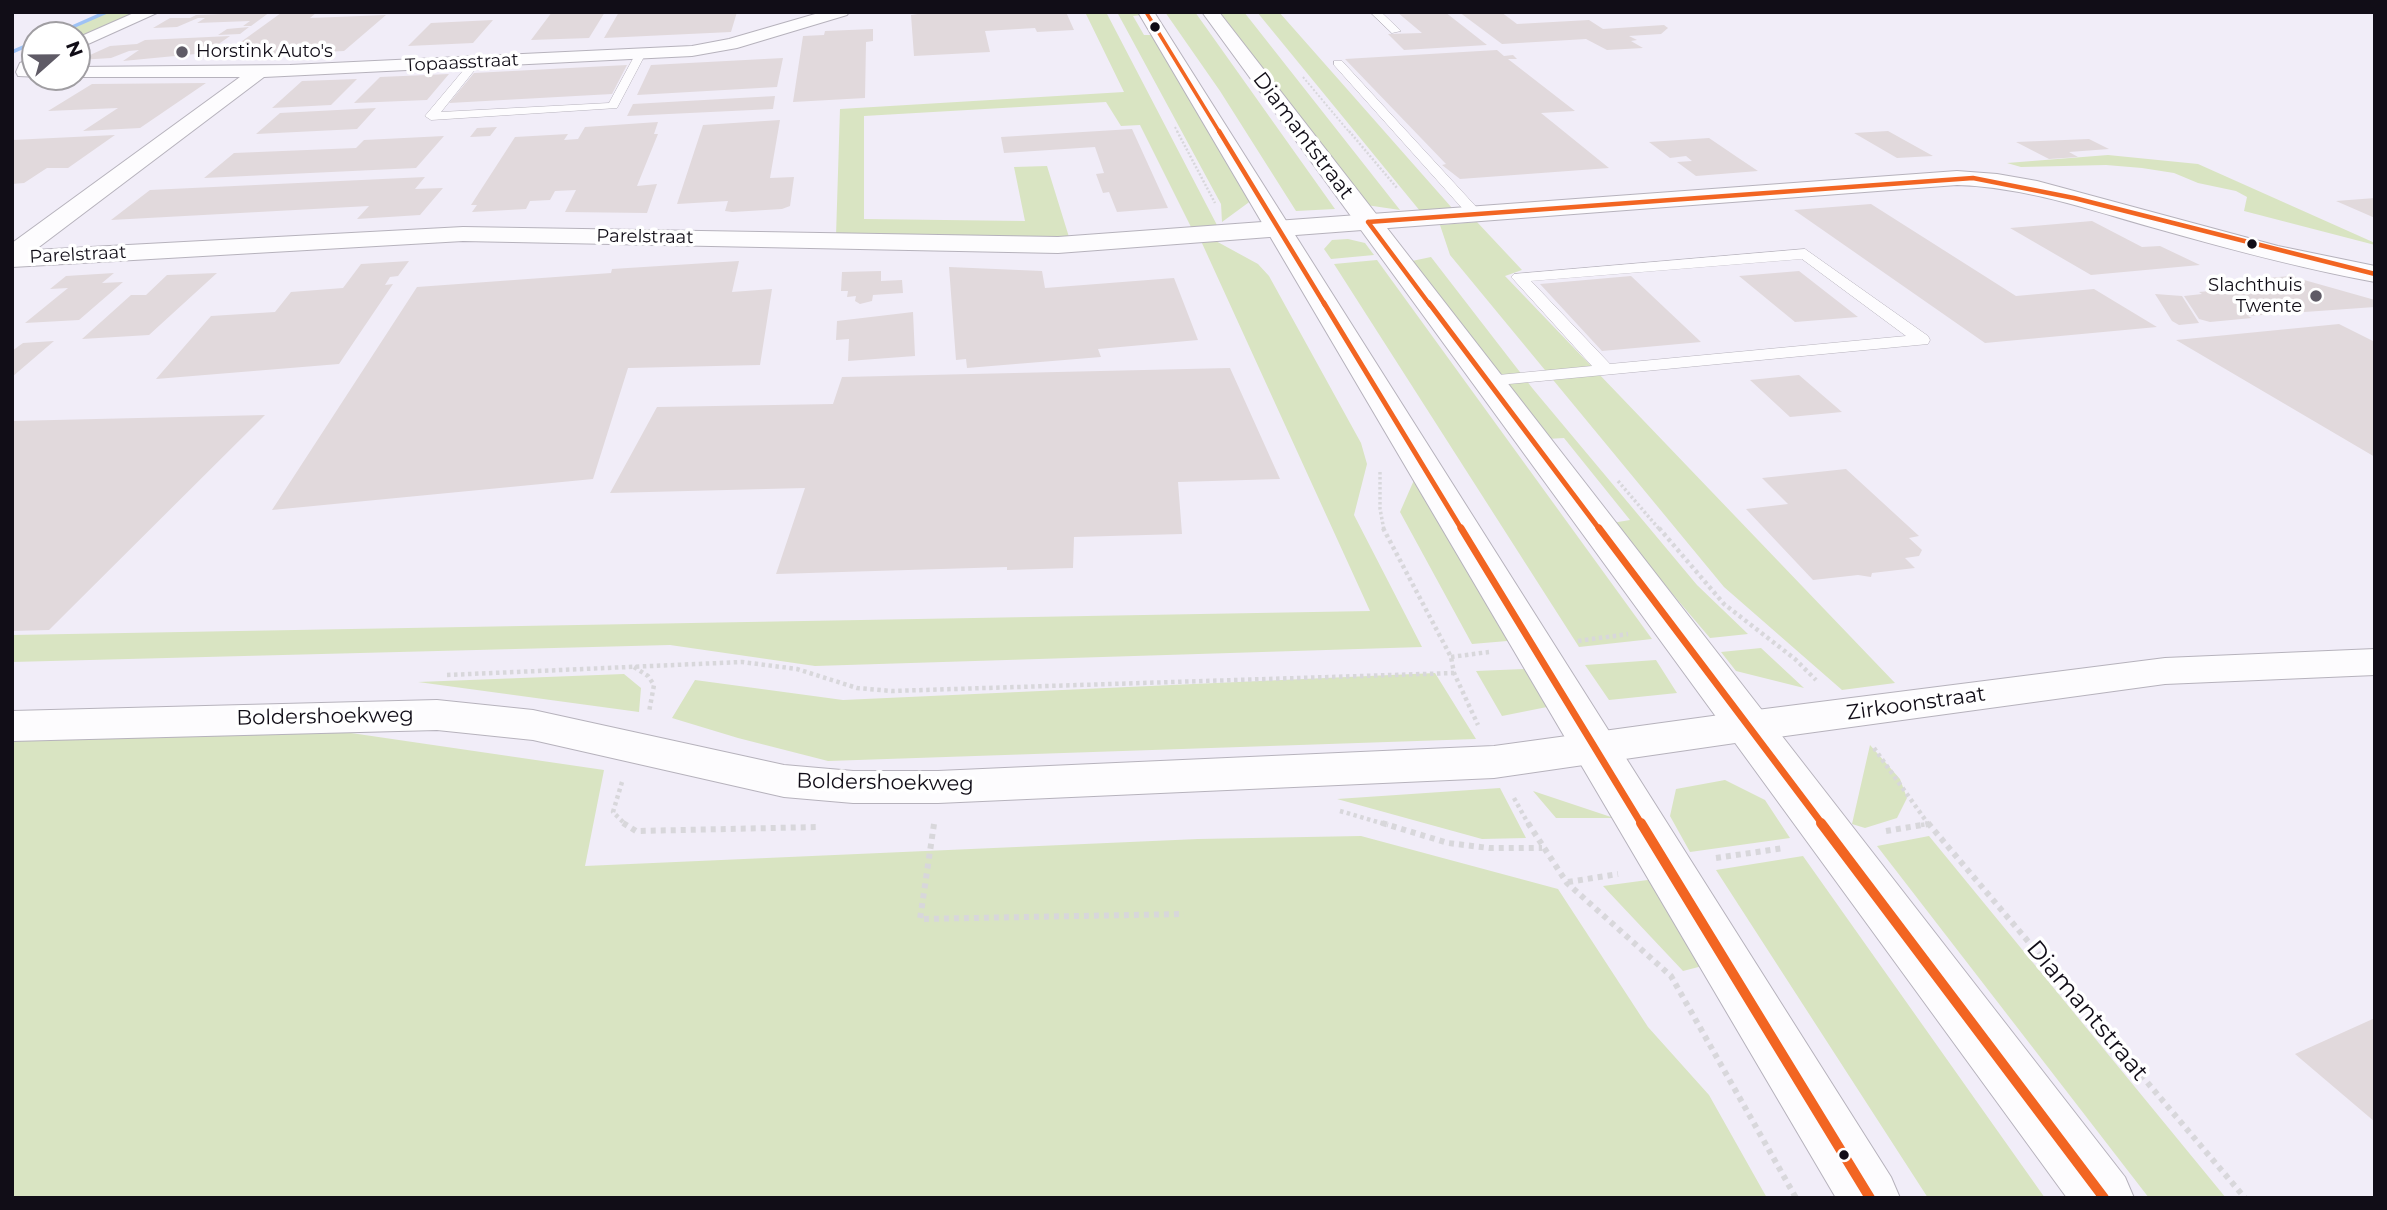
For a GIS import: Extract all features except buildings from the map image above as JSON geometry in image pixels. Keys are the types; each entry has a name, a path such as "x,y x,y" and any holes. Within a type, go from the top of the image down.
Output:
{"street":[{"path":"91,38 151,12"},
{"name":"Topaasstraat","path":"91,73 259,72 720,47 841,12"},
{"path":"1146,12 1870,1198"},
{"name":"Diamantstraat","path":"1210,12 2105,1198"},
{"name":"Parelstraat","path":"12,257 259,72"},
{"name":"Parelstraat","path":"12,257 463,234 1011,246 1973,178 2035,187 2299,259 2375,274"},
{"name":"Zirkoonstraat","path":"1595,747 2165,671 2375,662"},
{"name":"Boldershoekweg","path":"12,726 437,715 533,725 784,781 853,787 938,787 1494,762 1595,747"}],"lane":[{"path":"1375,12 1396,31"},
{"path":"476,62 431,116 613,106 640,53"},
{"path":"1338,63 1475,214"},
{"path":"1488,381 1922,340 1805,254 1519,277 1605,369"}],"path":[{"path":"1297,69 1423,218"},
{"path":"1171,120 1216,203 1214,219 1221,233"},
{"path":"633,666 762,663 797,669 857,688 892,691 1454,673 1451,657 1384,532 1380,509 1379,465"},
{"path":"1451,657 1740,620 1691,569 1612,474"},
{"path":"938,787 920,919 1184,914"},
{"name":"Diamantstraat","path":"1836,840 1928,824 2245,1198"},
{"path":"1567,883 1836,840"},
{"path":"1542,848 1567,883 1671,976 1796,1198"}],"green space":[{"path":"109,12 144,12 91,35 91,21 87,21"},
{"path":"1085,12 1106,12 1218,227 1193,231 1140,125 1121,126 1106,102 864,116 864,219 1025,221 1014,167 1047,166 1069,237 836,236 840,109 1124,92"},
{"path":"1117,12 1140,12 1142,15 1133,16 1144,35 1154,35 1252,200 1222,222 1221,204"},
{"path":"1165,12 1195,12 1335,209 1296,211 1220,91"},
{"path":"1220,12 1244,12 1400,210 1366,205"},
{"path":"1257,12 1279,12 1452,208 1420,211"},
{"path":"2108,155 2198,164 2375,245 2244,211 2247,197 2236,191 2198,183 2174,173 2106,165 2021,167 2007,163"},
{"path":"1477,222 1522,270 1505,276 1895,683 1842,690 1724,587 1450,255 1440,225"},
{"path":"1348,239 1365,243 1374,255 1331,259 1324,249 1332,240"},
{"path":"1214,240 1258,264 1269,276 1361,443 1367,464 1354,515 1422,647 815,666 670,645 12,662 12,635 1370,611 1201,241"},
{"path":"1431,257 1533,389 1697,585 1748,634 1710,638 1612,523 1630,520 1564,438 1547,439 1514,391 1412,261"},
{"path":"1377,260 1652,639 1579,647 1334,264"},
{"path":"1418,471 1519,640 1472,644 1400,512"},
{"path":"1761,648 1804,688 1736,671 1721,652"},
{"path":"1656,660 1677,693 1609,700 1585,665"},
{"path":"1524,669 1547,707 1502,716 1476,671"},
{"path":"1435,673 1476,739 828,761 672,718 695,680 843,700"},
{"path":"624,674 641,688 639,712 418,682"},
{"path":"310,727 604,770 585,866 1198,839 1361,836 1558,889 1648,1027 1709,1095 1767,1198 12,1198 12,739"},
{"path":"1870,745 1900,779 1907,798 1897,818 1865,828 1852,824"},
{"path":"1725,780 1765,800 1790,838 1690,852 1670,816 1676,789"},
{"path":"1500,788 1526,838 1482,839 1337,799"},
{"path":"1533,791 1614,818 1556,818"},
{"path":"1929,836 2226,1198 2149,1198 1877,846"},
{"path":"1803,856 2045,1198 1928,1198 1716,870"},
{"path":"1670,877 1718,962 1683,971 1603,886"}],"waterway":[{"path":"86,21 108,12"},
{"path":"12,52 21,48"}],"transit line":[{"path":"1146,12 1870,1198"},
{"path":"1368,222 1973,178 2074,198 2375,274"},
{"path":"1368,222 2104,1198"}],"place":[{"name":"Horstink Auto's","path":"182,52"},
{"name":"Slachthuis Twente","path":"2316,296"}]}
